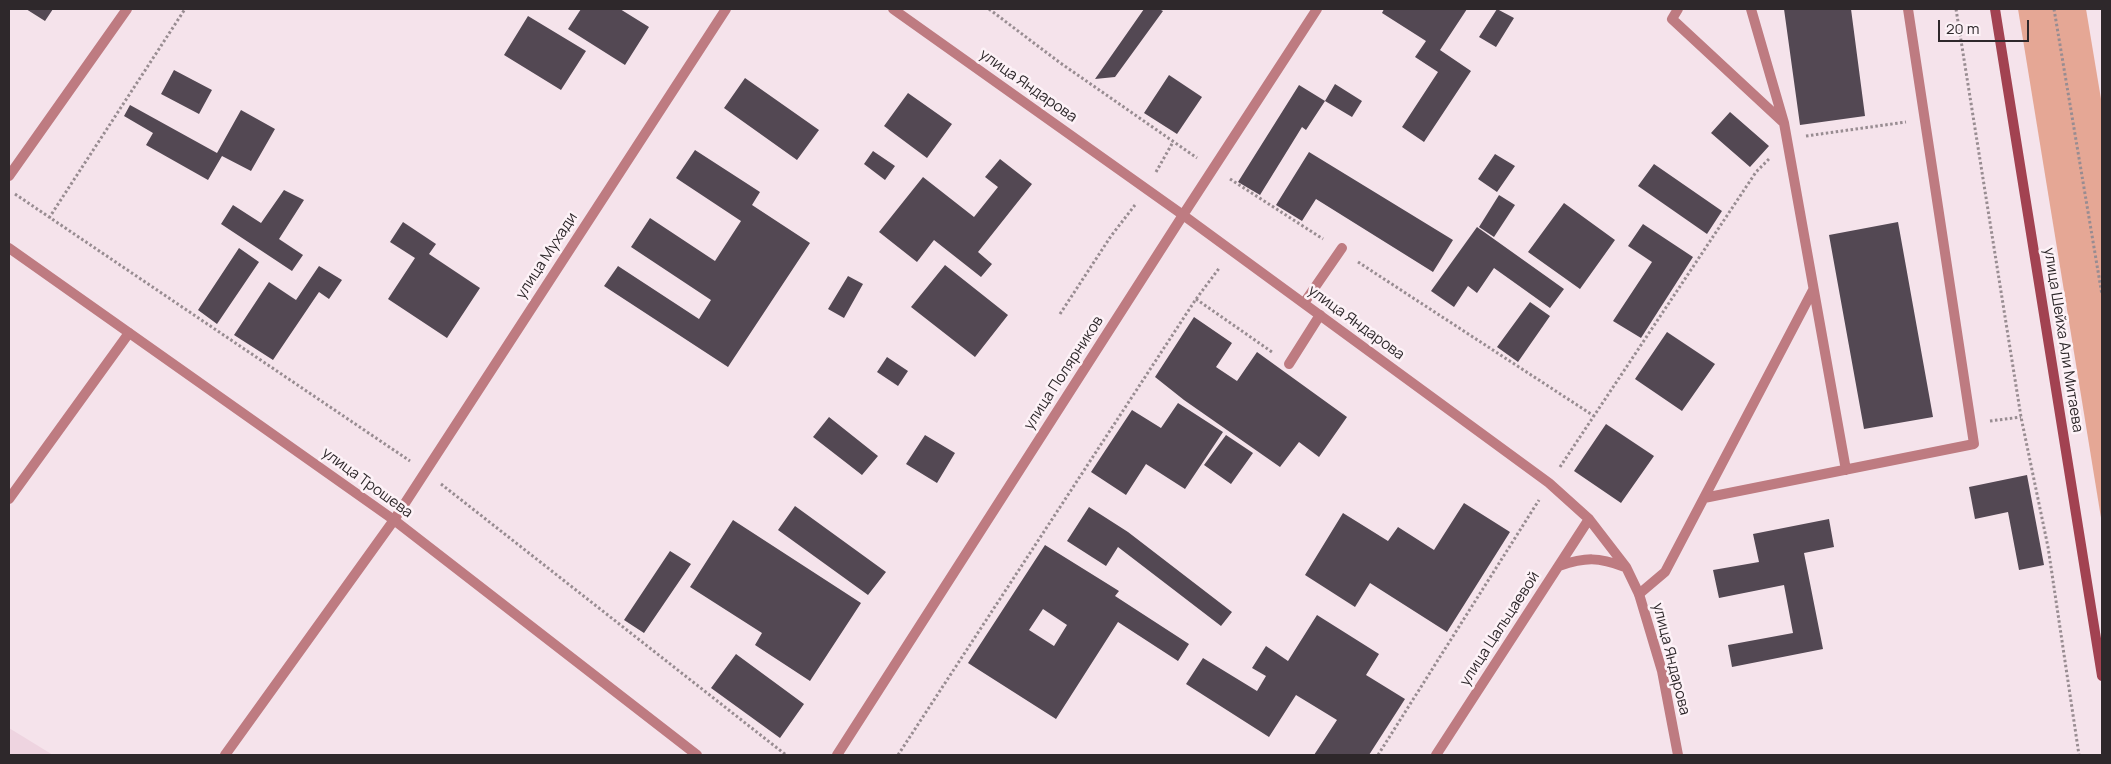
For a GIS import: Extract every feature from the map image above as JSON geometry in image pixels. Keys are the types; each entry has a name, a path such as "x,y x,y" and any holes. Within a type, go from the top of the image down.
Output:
{"main road":[{"name":"улица Шейха Али Митаева","path":"1995,9 2102,676"}],"street":[{"path":"9,176 127,9"},
{"name":"улица Мухади","path":"225,755 394,520 726,9"},
{"name":"улица Яндарова","path":"892,9 1147,189 1304,303 1549,484 1589,519 1626,567 1639,594 1662,671 1678,755"},
{"name":"улица Полярников","path":"837,755 1317,9"},
{"path":"1678,9 1672,19 1784,123"},
{"path":"1751,9 1784,123 1812,290 1846,470"},
{"path":"1704,498 1974,444 1908,9"},
{"name":"улица Трошева","path":"9,248 394,520 697,755"},
{"path":"1304,303 1341,249"},
{"path":"1639,594 1665,572 1812,290"},
{"path":"1289,364 1320,316"},
{"path":"9,499 129,333"},
{"name":"улица Цальцаевой","path":"1436,755 1589,519"},
{"path":"1559,566 1581,559 1604,559 1626,567"}],"path":[{"path":"50,218 185,9"},
{"path":"989,9 1059,62 1173,142 1341,249 1594,416"},
{"path":"1956,9 2021,417 2048,547 2078,755"},
{"path":"2054,9 2102,295"},
{"path":"1378,755 1549,484 1756,172 1787,141 1801,136 1925,120"},
{"path":"1060,314 1111,236 1147,189 1173,142"},
{"path":"898,755 1196,299 1232,251"},
{"path":"1196,299 1289,364"},
{"path":"1971,423 2021,417"}],"shaded area":[{"path":"2018,9 2086,9 2102,105 2102,524"},
{"path":"9,728 53,755 9,755"}],"building":[{"path":"26,9 53,9 45,21"},
{"path":"581,9 620,9 649,27 625,65 568,29"},
{"path":"1144,9 1159,9 1163,11 1115,77 1095,79"},
{"path":"1384,9 1467,9 1440,50 1471,71 1424,142 1402,127 1438,72 1415,57 1426,41 1382,13"},
{"path":"1497,9 1514,18 1496,47 1479,37"},
{"path":"1784,9 1851,9 1865,116 1800,125"},
{"path":"528,16 586,51 561,90 504,55"},
{"path":"174,70 212,90 199,114 161,94"},
{"path":"1169,75 1202,97 1177,134 1144,113"},
{"path":"745,78 819,130 797,160 724,108"},
{"path":"1335,84 1362,101 1352,117 1325,101"},
{"path":"1299,85 1325,101 1306,130 1302,127 1260,195 1238,182"},
{"path":"908,93 952,124 927,158 884,126"},
{"path":"130,105 217,153 241,110 275,129 251,171 222,156 208,180 146,145 153,133 124,116"},
{"path":"1730,112 1769,146 1750,167 1711,133"},
{"path":"695,150 760,192 752,205 810,243 728,367 604,286 618,266 699,319 711,300 631,247 650,218 715,261 741,221 676,178"},
{"path":"873,151 895,166 885,180 864,164"},
{"path":"1309,152 1453,240 1433,272 1316,199 1302,221 1276,205"},
{"path":"1495,154 1515,166 1497,192 1478,179"},
{"path":"1000,159 1032,184 978,252 992,264 981,277 934,240 917,262 879,232 923,177 974,217 998,187 985,177"},
{"path":"1654,164 1722,211 1707,234 1638,186"},
{"path":"284,190 304,200 279,239 303,255 292,271 221,224 233,205 261,223"},
{"path":"1499,195 1515,205 1494,237 1479,227"},
{"path":"1564,203 1615,240 1580,289 1528,252"},
{"path":"403,222 436,244 429,254 480,288 447,338 388,299 415,258 390,242"},
{"path":"1898,222 1933,417 1864,429 1829,235"},
{"path":"1643,224 1693,257 1641,338 1613,321 1652,262 1628,246"},
{"path":"1477,227 1564,289 1550,308 1494,268 1477,293 1468,286 1454,307 1431,291"},
{"path":"239,248 259,262 217,324 198,310"},
{"path":"945,265 1008,315 975,357 911,307"},
{"path":"319,266 342,280 329,299 319,292 273,360 234,335 269,282 296,300"},
{"path":"848,276 863,284 844,318 828,309"},
{"path":"1530,302 1550,316 1518,362 1497,347"},
{"path":"1194,317 1232,343 1216,367 1237,381 1257,352 1347,417 1319,457 1299,442 1280,467 1184,400 1155,377"},
{"path":"1667,332 1715,364 1682,411 1635,379"},
{"path":"887,357 908,371 898,386 877,372"},
{"path":"1178,403 1223,432 1185,489 1146,464 1126,495 1091,472 1132,410 1161,428"},
{"path":"829,417 878,456 862,475 813,437"},
{"path":"1606,424 1654,456 1621,503 1574,471"},
{"path":"925,435 955,453 937,483 906,464"},
{"path":"1226,435 1253,453 1231,484 1204,465"},
{"path":"2027,475 2044,565 2019,570 2008,512 1975,519 1969,487"},
{"path":"1464,503 1510,532 1447,632 1370,583 1355,607 1305,575 1343,513 1388,541 1398,527 1434,550"},
{"path":"795,506 886,572 868,595 778,530"},
{"path":"1089,507 1128,532 1232,612 1221,626 1118,547 1106,566 1067,541"},
{"path":"1829,519 1834,547 1804,553 1823,649 1732,667 1728,645 1793,633 1784,585 1719,598 1713,570 1759,562 1753,534"},
{"path":"733,520 861,603 810,681 755,645 762,633 690,587"},
{"path":"1045,545 1119,591 1115,596 1189,644 1178,661 1118,622 1056,719 968,663","holes":["1043,609 1067,625 1054,646 1029,630"]},
{"path":"670,551 691,564 644,633 624,620"},
{"path":"1317,615 1379,654 1366,675 1405,699 1369,755 1314,755 1337,720 1296,695 1269,737 1186,684 1203,658 1257,691 1266,676 1252,668 1266,646 1288,661"},
{"path":"736,654 804,704 780,738 711,688"}]}
